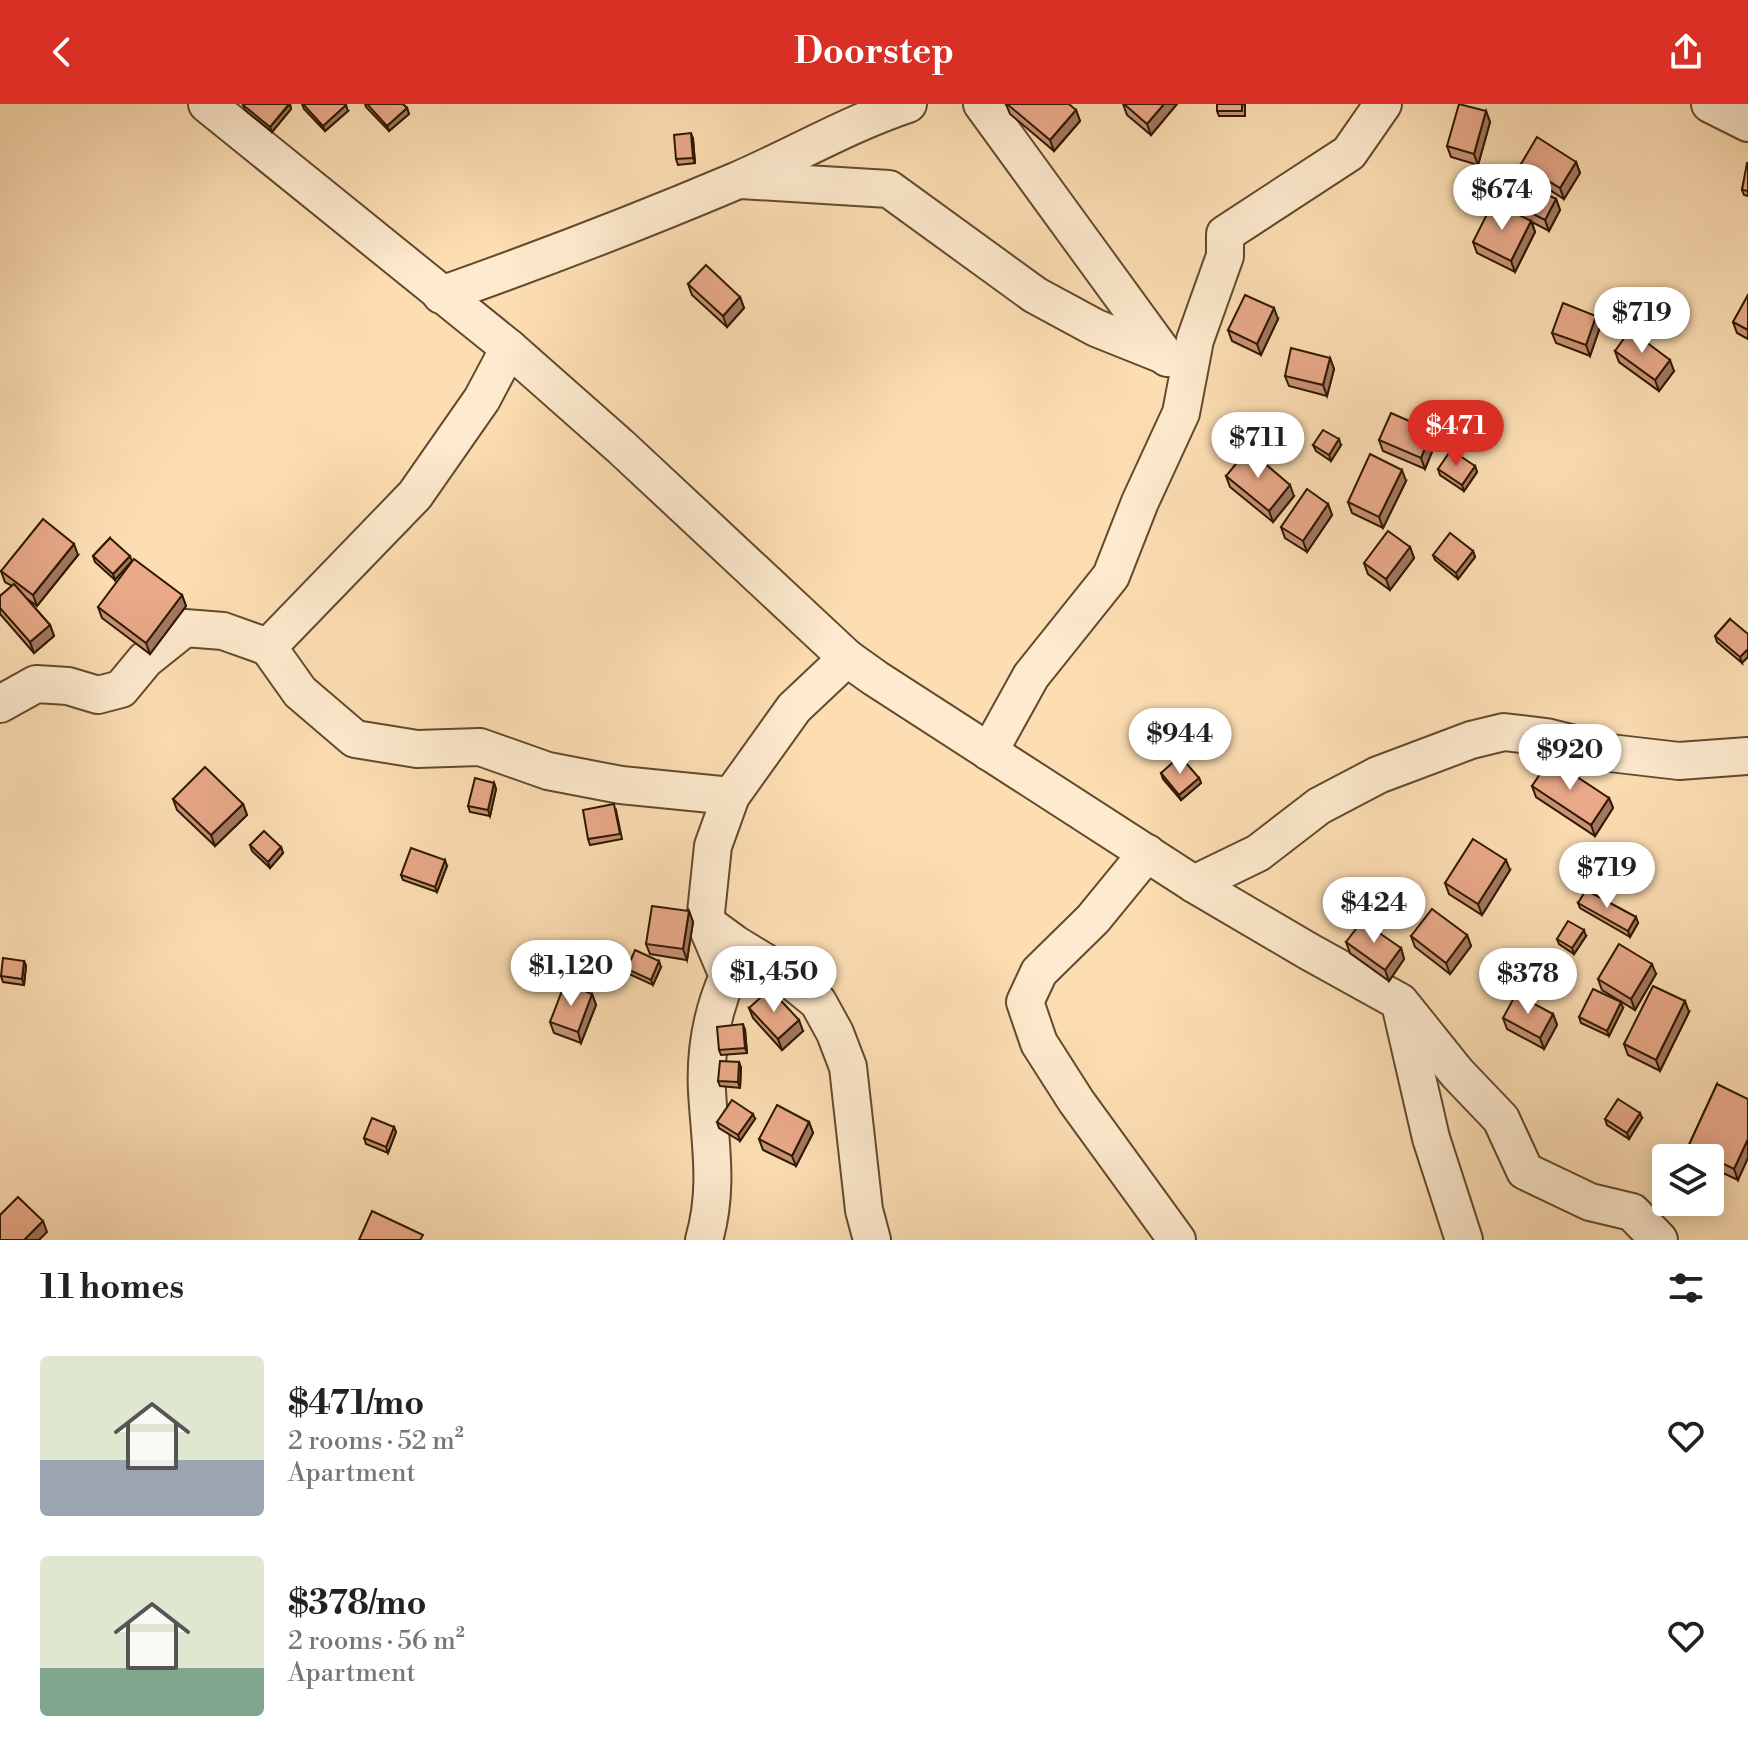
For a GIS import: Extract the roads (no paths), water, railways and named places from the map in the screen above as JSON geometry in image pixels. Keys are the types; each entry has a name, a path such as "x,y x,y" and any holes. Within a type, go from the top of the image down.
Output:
{"street":[{"path":"207,104 509,348 643,467 847,658 1194,884 1400,1002 1457,1073 1501,1119 1525,1171 1590,1202 1632,1212 1659,1240"},
{"path":"441,295 533,263 738,180 866,118 908,104"},
{"path":"982,104 1176,369 1181,413 1140,502 1111,576 1031,676 989,752"},
{"path":"1176,369 1195,340 1225,256 1225,234 1349,153 1383,104"},
{"path":"1710,104 1748,123"},
{"path":"738,180 889,189 1035,295 1176,369"},
{"path":"268,647 415,495 482,399 509,348"},
{"path":"0,704 36,684 68,686 98,695 121,689 145,660 185,628 223,631 268,647 300,692 355,739 417,749 480,747 548,771 621,785 731,796"},
{"path":"704,1240 711,1215 714,1180 706,1088 709,1045 715,1005 728,976 705,922 713,846 731,796 794,708 847,658"},
{"path":"1194,884 1258,853 1319,806 1378,775 1471,740 1504,732 1546,737 1610,753 1679,761 1748,756"},
{"path":"1147,853 1093,919 1039,972 1025,1002 1039,1043 1076,1101 1177,1240"},
{"path":"705,922 781,972 818,1002 835,1033 848,1067 864,1210 872,1240"},
{"path":"1400,1002 1431,1138 1464,1240"}]}
